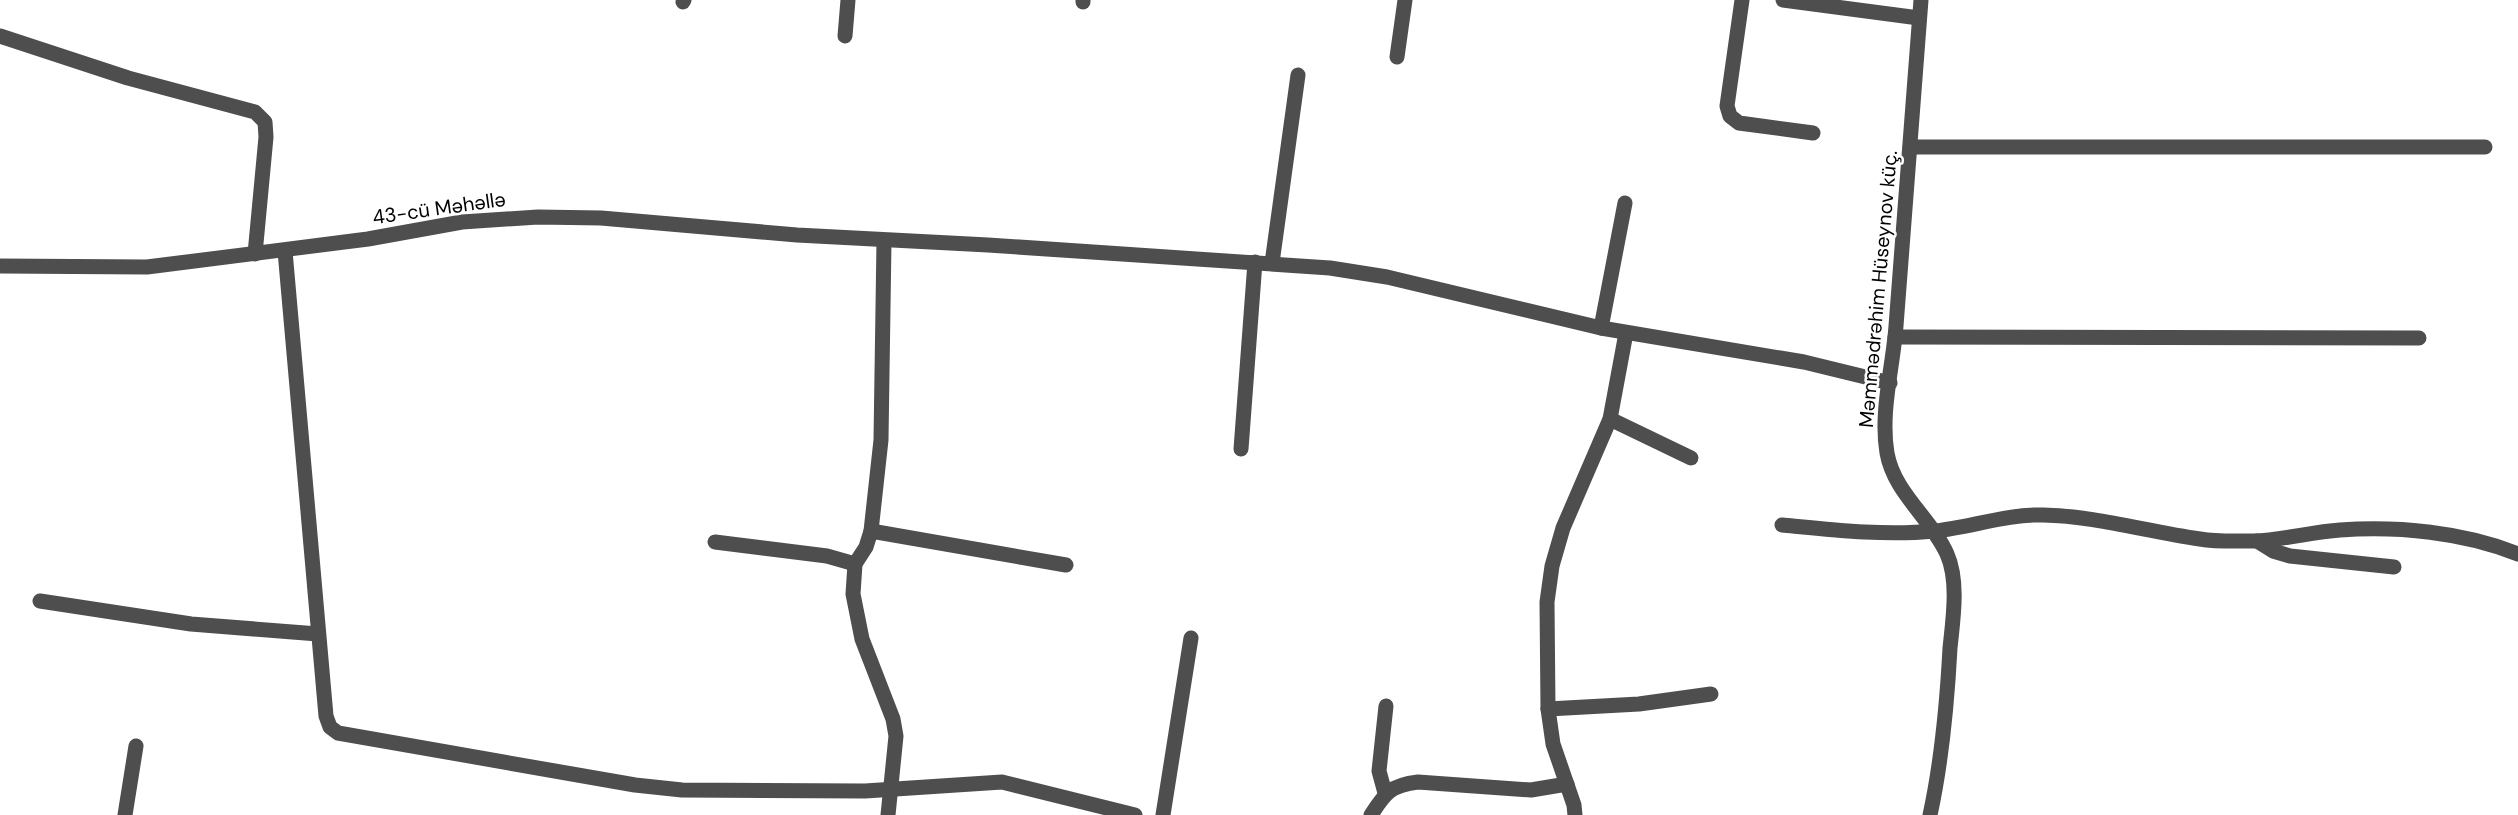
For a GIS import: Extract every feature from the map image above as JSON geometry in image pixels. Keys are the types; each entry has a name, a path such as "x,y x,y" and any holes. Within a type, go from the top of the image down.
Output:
{"street":[{"path":"845,36 848,0"},
{"path":"1397,57 1405,0"},
{"path":"1743,0 1727,106 1730,116 1739,123 1813,133"},
{"path":"1783,0 1919,18"},
{"name":"Məmmədrəhim Hüseynov küç.","path":"1920,0 1886,430 1887,454 1910,501 1935,531 1948,556 1953,581 1953,611 1941,757 1930,815"},
{"path":"0,36 128,78 255,112 265,122 266,137 255,254"},
{"path":"1272,263 1299,75"},
{"path":"1910,147 2485,147"},
{"path":"1601,328 1625,204"},
{"name":"43-cü Məhəllə","path":"0,266 147,267 285,251 462,222 538,217 601,218 683,227 884,241 987,245 1330,268 1387,277 1601,328 1804,363 1890,383"},
{"path":"884,241 881,440 871,531 866,547 855,564 853,594 862,639 893,719 896,736 888,815"},
{"path":"285,251 326,716 330,727 338,733 612,781 682,790 891,790 1002,782 1135,815"},
{"path":"1241,449 1255,262"},
{"path":"1575,815 1553,744 1548,709 1547,602 1552,566 1563,528 1610,419 1626,333"},
{"path":"1895,337 2419,338"},
{"path":"1610,419 1691,458"},
{"path":"1782,525 1866,533 1935,531 2041,515 2072,517 2202,540 2257,541 2339,530 2395,529 2447,536 2518,554"},
{"path":"871,531 1066,565"},
{"path":"2257,541 2273,551 2290,556 2394,567"},
{"path":"715,542 827,556 855,564"},
{"path":"40,601 191,624 318,634"},
{"path":"1163,815 1191,638"},
{"path":"1548,709 1639,704 1711,694"},
{"path":"1385,793 1379,771 1386,706"},
{"path":"125,815 136,746"},
{"path":"1371,815 1385,793 1401,783 1418,782 1531,790 1567,784"}]}
